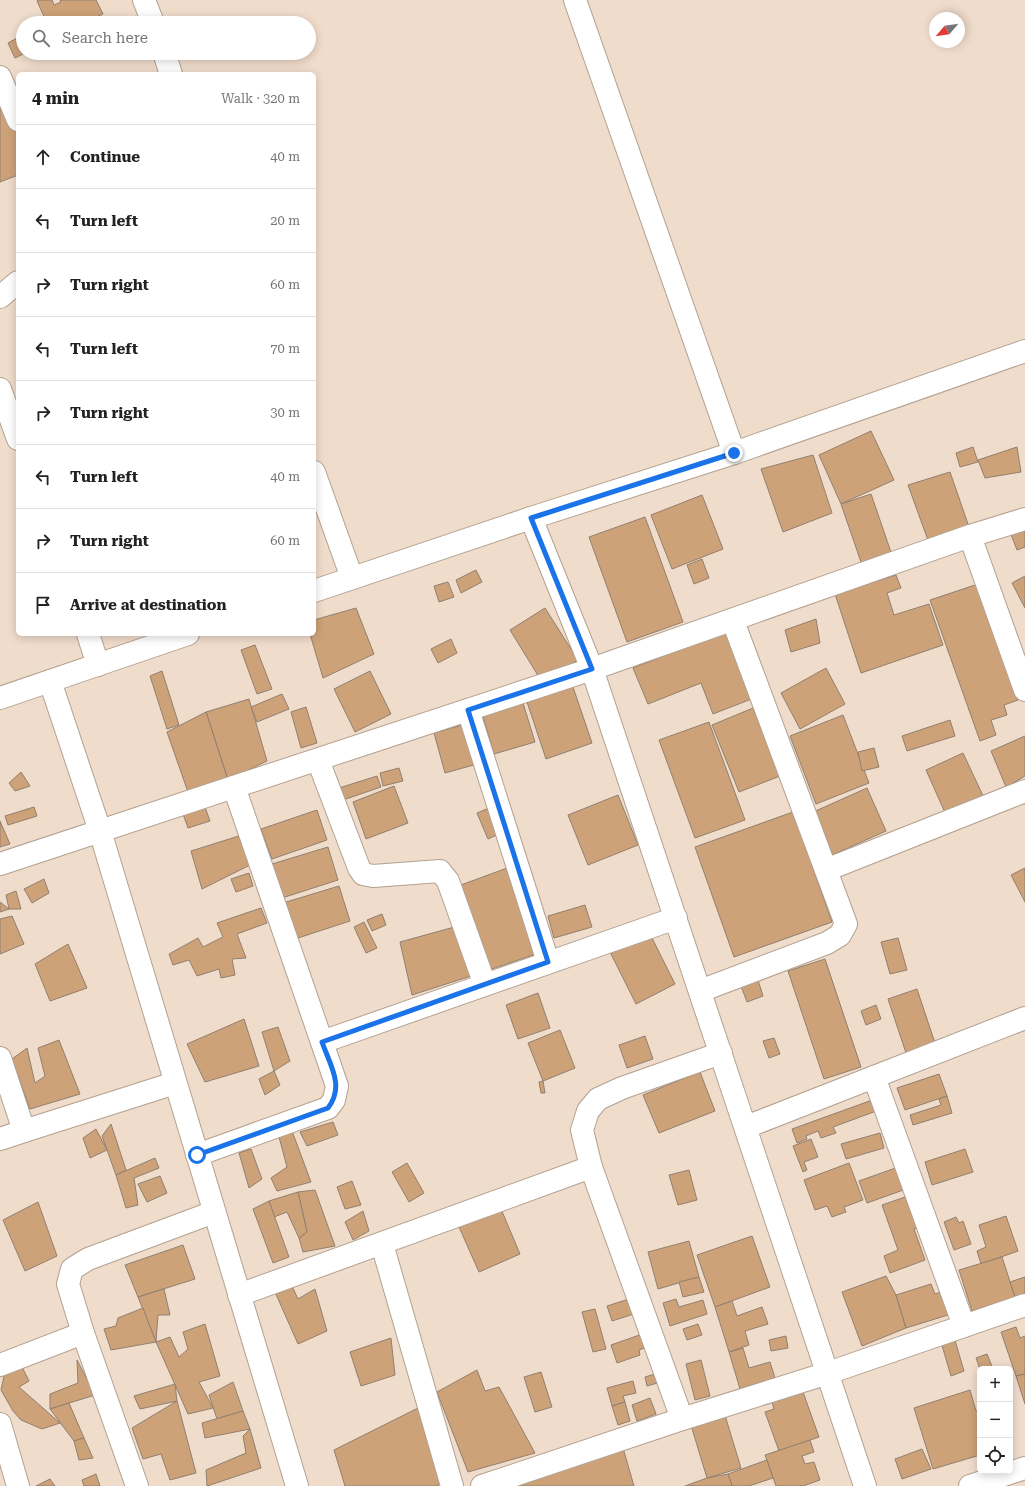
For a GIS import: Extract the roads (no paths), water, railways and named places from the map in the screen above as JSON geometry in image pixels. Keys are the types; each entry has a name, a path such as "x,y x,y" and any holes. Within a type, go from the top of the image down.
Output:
{"street":[{"path":"144,0 150,16"},
{"path":"575,0 734,453"},
{"path":"166,60 170,72"},
{"path":"0,77 16,115"},
{"path":"0,297 16,284"},
{"path":"316,590 531,518 734,453 1025,351"},
{"path":"0,389 16,433"},
{"path":"316,478 352,578"},
{"path":"531,518 592,669 865,1486"},
{"path":"0,864 592,669 970,536 1025,519"},
{"path":"970,536 1025,690"},
{"path":"700,991 827,943 840,936 846,924 733,620"},
{"path":"89,636 98,664"},
{"path":"0,698 182,636"},
{"path":"50,681 100,831 297,1486"},
{"path":"468,710 548,962"},
{"path":"318,760 359,868 363,874 373,876 440,871 448,880 485,984"},
{"path":"197,1155 328,1108 334,1100 337,1086 234,787"},
{"path":"826,870 1025,791"},
{"path":"322,1042 676,918"},
{"path":"746,1127 1025,1018"},
{"path":"682,1419 591,1167 582,1130 588,1111 598,1099 622,1088 721,1053"},
{"path":"0,1058 24,1131"},
{"path":"874,1077 964,1326"},
{"path":"0,1139 176,1083"},
{"path":"239,1295 591,1167"},
{"path":"137,1486 83,1333 68,1284 72,1270 88,1259 214,1212"},
{"path":"382,1244 452,1486"},
{"path":"482,1486 682,1419 828,1373 1025,1305"},
{"path":"0,1365 83,1333"},
{"path":"0,1424 18,1486"},
{"path":"970,1486 1025,1468"}]}
